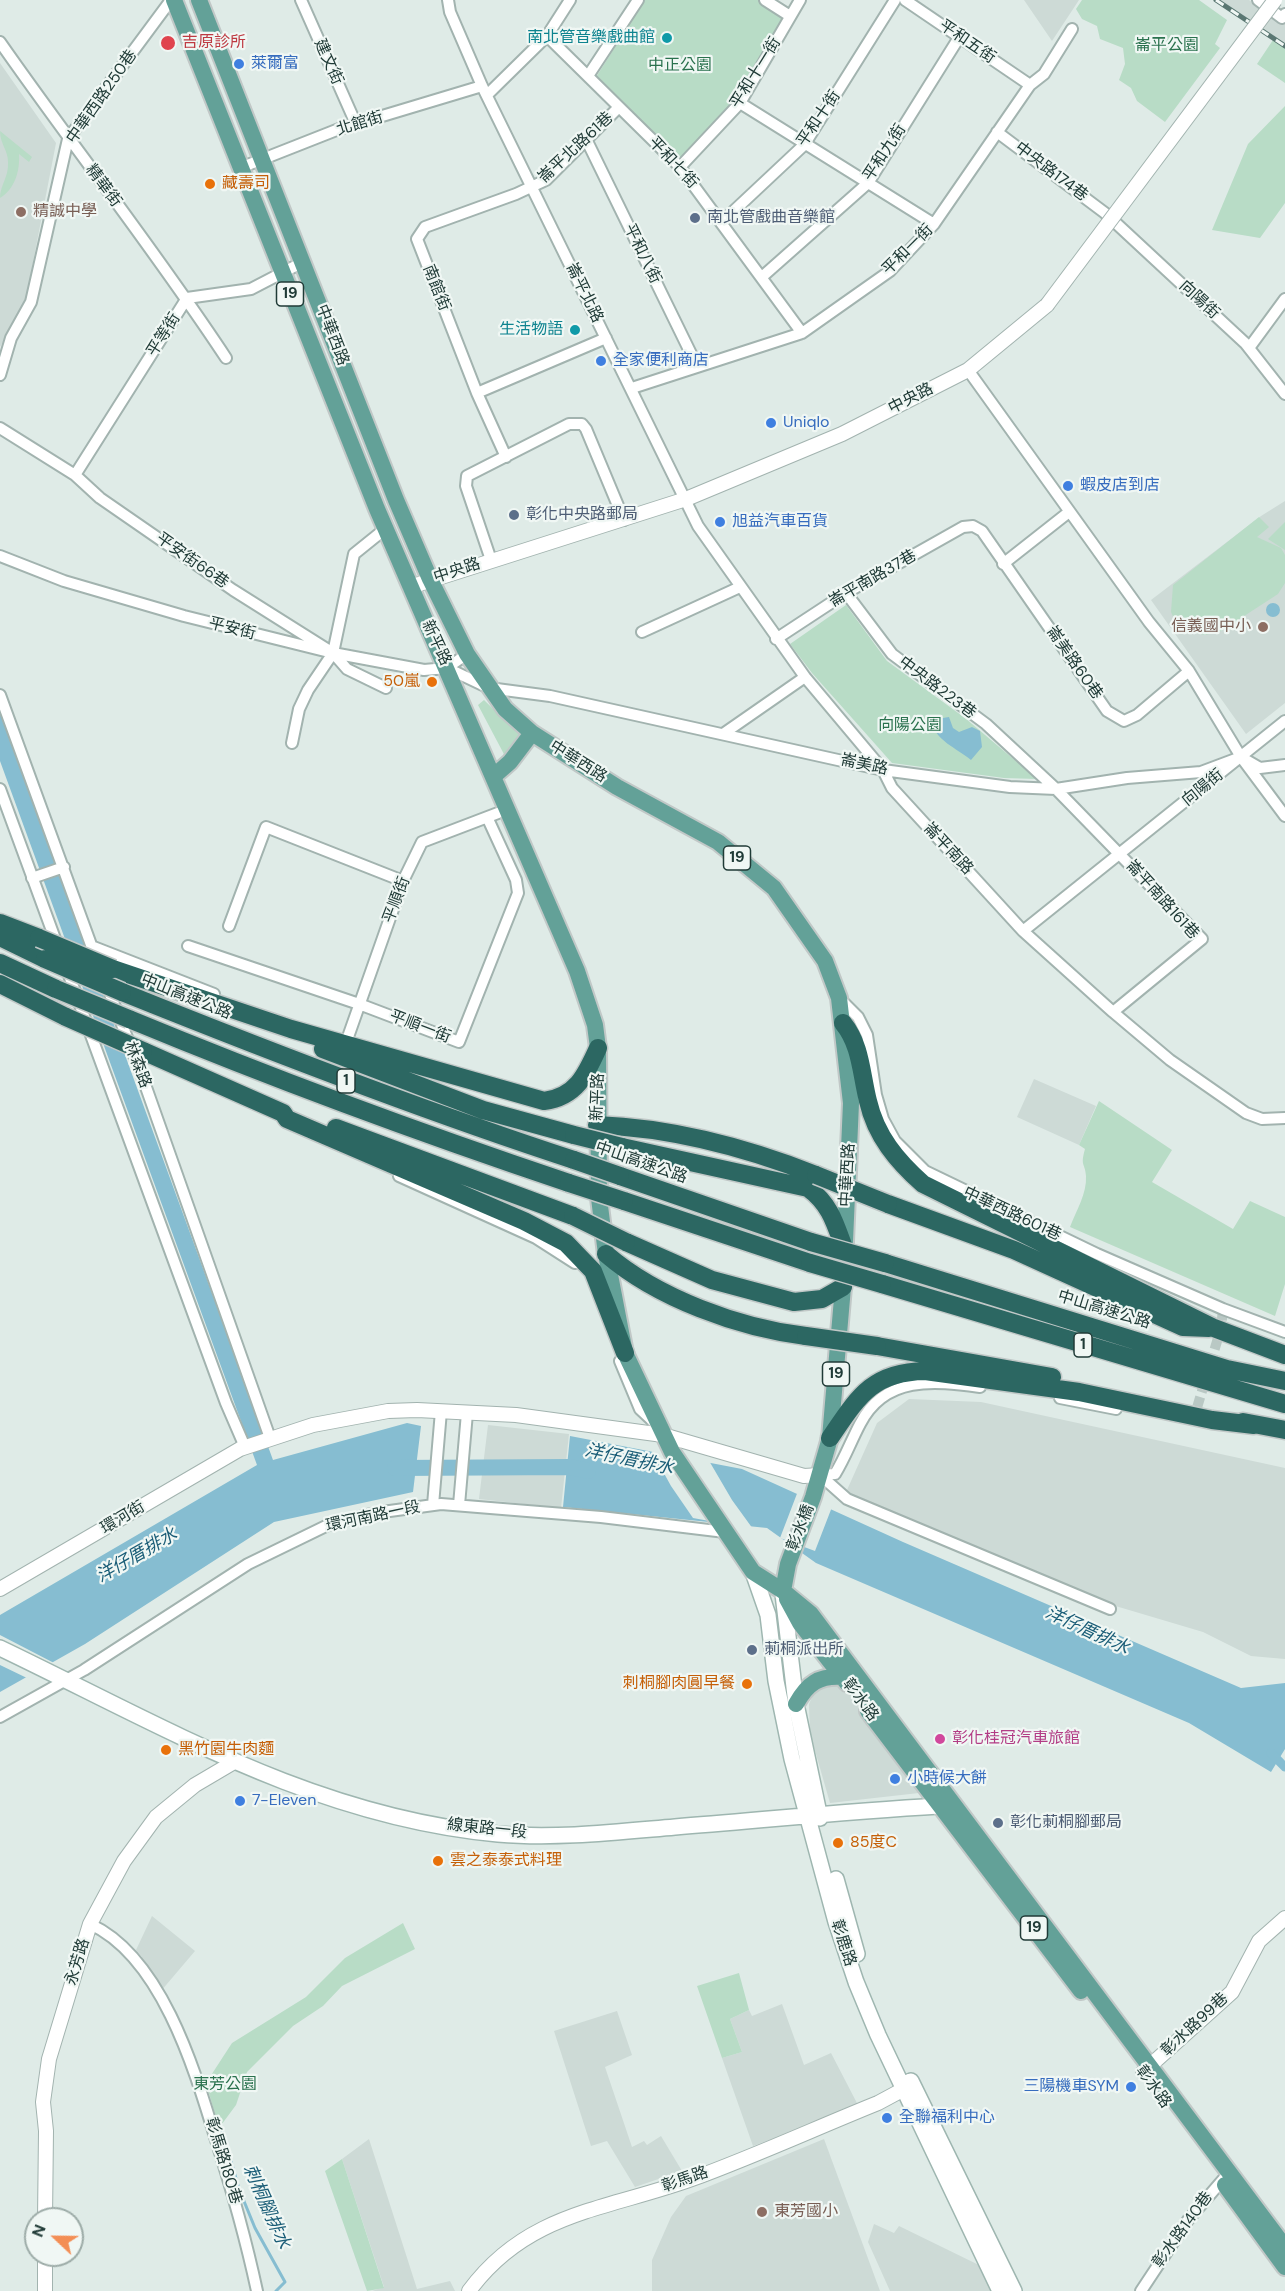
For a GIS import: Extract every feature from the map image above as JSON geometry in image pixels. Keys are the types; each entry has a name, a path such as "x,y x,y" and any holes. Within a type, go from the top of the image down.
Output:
{"highway":[{"path":"0,923 113,969 303,1033 544,1101 560,1099 572,1092 581,1083 598,1048"},
{"name":"中山高速公路","path":"0,937 122,992 337,1078 448,1119 811,1242 1227,1369 1285,1381"},
{"name":"1","path":"0,963 56,989 295,1086 569,1183 810,1263 1285,1404"},
{"path":"0,984 66,1017 283,1113 287,1119 524,1221 566,1243 593,1271 625,1353"},
{"path":"187,995 195,1002 504,1117 574,1136 808,1188 821,1197 831,1211 844,1248"},
{"path":"843,1023 854,1036 868,1103 887,1147 902,1166 923,1184 1214,1328 1285,1355"},
{"path":"283,1113 291,1111 573,1216 712,1280 794,1302 822,1299 843,1287"},
{"path":"597,1125 641,1127 693,1135 776,1160 1014,1250 1183,1327 1214,1328"},
{"path":"606,1254 624,1269 680,1299 762,1327 1070,1380 1153,1397 1254,1425"},
{"path":"830,1438 867,1389 881,1379 904,1372 925,1371 1079,1392 1212,1420 1285,1430"}],"main road":[{"name":"中華西路","path":"172,0 410,587"},
{"name":"中華西路","path":"199,0 430,579 467,654 489,688 505,709 532,733 617,787 718,842 774,888 825,961 839,998 851,1103 843,1287 830,1438 813,1497"},
{"name":"新平路","path":"410,587 577,970 595,1025 600,1075 597,1125 599,1197 606,1254 625,1353 660,1430 691,1483 753,1572 783,1591"},
{"path":"494,776 510,762 532,733"},
{"name":"彰水橋","path":"783,1591 789,1559 813,1497"},
{"name":"彰鹿路","path":"753,1572 768,1615 783,1715 864,1977 907,2084 999,2280 1014,2291"},
{"name":"彰鹿路","path":"783,1591 796,1704 814,1815"},
{"name":"彰水路","path":"783,1591 800,1623 946,1804 1147,2068 1225,2176 1285,2267"},
{"name":"彰水路","path":"783,1591 811,1614 946,1804"},
{"name":"線東路一段","path":"0,1648 234,1762 318,1796 423,1822 498,1834 598,1834 946,1804"},
{"path":"796,1704 805,1687 829,1676 843,1677"},
{"name":"彰水路","path":"1225,2176 1285,2247"}],"street":[{"name":"中華西路250巷","path":"0,375 11,338 31,302 68,139 172,0"},
{"name":"建文街","path":"302,0 356,124"},
{"name":"崙平北路","path":"448,0 450,12 485,90 686,499"},
{"path":"485,90 547,36 570,0"},
{"path":"588,76 638,0"},
{"path":"765,0 790,16"},
{"name":"平和十一街","path":"681,167 740,103 800,0"},
{"name":"平和十街","path":"723,221 804,145 895,0"},
{"name":"平和五街","path":"904,0 1030,85"},
{"path":"1257,0 1282,18 1285,14"},
{"name":"中央路","path":"410,587 686,499 842,434 968,370 1047,305 1275,0"},
{"name":"平和一街","path":"632,388 802,333 890,271 934,224 1030,85 1044,74 1072,29"},
{"name":"平和七街","path":"547,36 681,167 723,221 802,333"},
{"name":"平和九街","path":"763,276 868,183 960,36"},
{"name":"精華街","path":"0,42 68,139 187,298 226,358"},
{"name":"北館街","path":"240,168 356,124 485,90"},
{"path":"740,103 934,224"},
{"name":"崙平北路61巷","path":"532,188 546,180 620,107"},
{"name":"中央路174巷","path":"997,132 1105,213"},
{"name":"平和八街","path":"587,141 697,366"},
{"name":"南館街","path":"506,457 477,393 417,239 425,227 532,188"},
{"name":"向陽街","path":"1105,213 1249,348 1285,394"},
{"name":"平等街","path":"75,475 187,298 251,289 303,262"},
{"path":"1249,348 1285,299"},
{"path":"477,393 606,338"},
{"path":"968,370 1149,622 1189,670 1241,757 1285,816"},
{"path":"491,560 465,480 471,473 569,424 582,424 624,520"},
{"name":"平安街66巷","path":"0,428 75,475 100,498 233,590 333,653 347,669 386,688"},
{"name":"崙平南路","path":"686,499 698,526 805,677 883,770 892,788 1023,931 1170,1060 1246,1113 1262,1119 1285,1118"},
{"path":"1003,564 1069,512"},
{"name":"崙平南路37巷","path":"776,639 846,593 963,527 973,526 982,531 1003,564"},
{"path":"292,743 299,709 308,690 333,653 354,554 385,529"},
{"name":"平安街","path":"0,556 64,581 184,616 333,653 424,670 447,668"},
{"name":"崙美路60巷","path":"1003,564 1107,711 1124,721 1137,715 1189,670"},
{"path":"642,632 740,587"},
{"name":"中央路223巷","path":"846,593 892,654 986,724 1121,854"},
{"path":"447,668 467,654"},
{"name":"崙美路","path":"447,668 489,688 550,696 883,770 1010,787 1056,789 1127,778 1201,772 1241,757"},
{"path":"723,734 805,677"},
{"name":"林森路","path":"0,695 91,946 141,1073 270,1437"},
{"name":"向陽街","path":"1023,931 1285,722"},
{"path":"1241,757 1260,768 1285,765"},
{"name":"林森路","path":"0,789 35,877 226,1403 245,1447"},
{"name":"平順街","path":"91,946 277,1018 343,1035 359,1004 403,881 422,842 488,819 498,813"},
{"name":"平順一街","path":"188,946 359,1004 459,1042 518,893 516,880 488,819"},
{"path":"229,926 266,827 403,881"},
{"name":"崙平南路161巷","path":"1113,1012 1202,939 1121,854"},
{"path":"35,877 62,867"},
{"name":"中華西路601巷","path":"839,998 858,1017 867,1035 876,1095 883,1119 895,1141 924,1171 1097,1254 1285,1332"},
{"path":"303,1132 536,1238 570,1258 590,1285 640,1409 660,1430"},
{"path":"820,1475 835,1474 861,1422 876,1402 915,1383 943,1383 1064,1399 1191,1424"},
{"name":"環河街","path":"0,1589 245,1447 270,1437 356,1416 398,1411 441,1411 522,1415 660,1430 804,1476 820,1475"},
{"path":"433,1505 441,1411"},
{"path":"459,1505 467,1413"},
{"path":"820,1475 847,1498 1110,1609"},
{"name":"環河南路一段","path":"0,1717 66,1680 248,1564 297,1538 328,1525 375,1514 433,1505 459,1505 725,1532"},
{"name":"永芳路","path":"45,2207 46,2131 43,2102 49,2059 90,1924 124,1861 156,1817 195,1785 234,1762"},
{"name":"彰水路99巷","path":"1147,2068 1232,1992 1259,1941 1285,1918"},
{"name":"彰馬路180巷","path":"90,1924 101,1930 133,1959 162,1999 190,2056 243,2226 257,2291"},
{"name":"彰馬路","path":"469,2291 506,2250 534,2231 692,2179 878,2103 907,2084"},
{"name":"彰水路140巷","path":"1141,2291 1188,2220 1225,2176"},
{"path":"45,2267 45,2291"}],"shaded area":[{"path":"1024,0 1079,0 1052,41"},
{"path":"1220,0 1249,0 1285,24 1285,43"},
{"name":"精誠中學","path":"0,63 56,143 25,304 0,347"},
{"path":"1285,501 1285,703 1246,734 1151,600 1261,516"},
{"path":"1034,1079 1096,1106 1079,1145 1017,1117"},
{"path":"909,1399 981,1402 1285,1468 1285,1659 1251,1656 1203,1632 1092,1599 852,1497 847,1490 877,1423"},
{"path":"488,1425 569,1434 561,1508 479,1499"},
{"path":"840,1684 848,1686 920,1783 919,1793 830,1803 810,1733 809,1704 813,1695 823,1686"},
{"path":"152,1916 195,1951 161,1991 140,1964 142,1957 136,1950"},
{"path":"782,2004 804,2065 831,2053 859,2107 753,2146 722,2058 742,2052 730,2019 749,2010 752,2016"},
{"path":"617,2011 632,2055 605,2067 632,2147 644,2141 647,2145 661,2136 682,2171 635,2187 607,2141 591,2146 554,2031"},
{"path":"369,2139 417,2289 450,2281 455,2291 372,2291 384,2287 342,2159"},
{"name":"東芳國小","path":"824,2139 880,2291 652,2291 652,2260 671,2217 686,2196"},
{"path":"874,2224 894,2233 899,2226 985,2268 996,2291 890,2291 868,2242"}],"green space":[{"name":"中正公園","path":"645,0 761,0 787,17 737,101 680,161 596,77"},
{"name":"崙平公園","path":"1082,0 1199,0 1227,20 1215,44 1220,48 1165,122 1137,101 1131,88 1119,80 1125,64 1123,48 1100,39 1097,26 1082,19 1076,9"},
{"path":"1275,37 1285,43 1285,83 1257,64"},
{"path":"1285,106 1285,203 1260,238 1212,230 1248,144"},
{"path":"0,131 32,157 29,162 19,154 19,167 13,185 0,198 8,162"},
{"path":"1259,517 1269,527 1257,537 1281,548 1285,555 1285,583 1278,594 1221,631 1205,635 1188,631 1177,625 1171,612 1173,585"},
{"path":"1285,522 1285,550 1268,539"},
{"name":"向陽公園","path":"846,605 887,661 965,718 1037,779 1004,778 892,763 812,673 790,644"},
{"path":"484,700 523,738 506,758 478,705"},
{"path":"1099,1101 1172,1150 1152,1182 1233,1229 1250,1201 1285,1217 1285,1284 1275,1316 1070,1227 1086,1183 1083,1162 1085,1149 1079,1145"},
{"name":"東芳公園","path":"403,1923 415,1949 342,1986 323,2006 293,2026 247,2072 236,2105 219,2128 206,2083 232,2043 306,1997 345,1958"},
{"path":"739,1973 749,2010 730,2019 742,2052 722,2058 697,1986"},
{"path":"342,2159 384,2288 367,2291 325,2171"}],"water":[{"path":"1273,603 1278,605 1280,610 1278,615 1273,617 1268,615 1266,610 1268,605"},
{"path":"0,713 273,1460 407,1423 421,1426 413,1492 274,1522 85,1644 0,1692 0,1615 257,1465 0,761"},
{"path":"949,717 953,728 959,732 972,727 980,731 982,747 971,760 942,739 933,727 931,720"},
{"path":"570,1436 742,1469 903,1542 1241,1688 1285,1683 1285,1749 1271,1772 1189,1723 816,1563 767,1528 563,1507"}],"pier":[{"path":"422,1423 424,1426 414,1495"},
{"path":"650,1448 708,1459 732,1500 753,1529 693,1518 671,1486"},
{"path":"798,1491 832,1507 815,1551 780,1538"},
{"path":"0,1635 56,1664 29,1679 0,1665"}],"waterway":[{"name":"洋仔厝排水","path":"395,1468 571,1467 588,1471"},
{"path":"1271,1753 1285,1767"},
{"name":"刺桐腳排水","path":"222,2130 239,2189 255,2228 285,2282 276,2291"}],"tunnel":[{"path":"1193,1421 1221,1328 1223,1309"}],"railway":[{"path":"1216,0 1285,46"}],"place":[{"name":"南北管音樂戲曲館","path":"667,38"},
{"name":"吉原診所","path":"168,43"},
{"name":"萊爾富","path":"239,64"},
{"name":"藏壽司","path":"210,184"},
{"name":"精誠中學","path":"21,212"},
{"name":"南北管戲曲音樂館","path":"695,218"},
{"name":"生活物語","path":"575,330"},
{"name":"全家便利商店","path":"601,361"},
{"name":"Uniqlo","path":"771,423"},
{"name":"蝦皮店到店","path":"1068,486"},
{"name":"彰化中央路郵局","path":"514,515"},
{"name":"旭益汽車百貨","path":"720,522"},
{"name":"信義國中小","path":"1263,627"},
{"name":"50嵐","path":"432,682"},
{"name":"莿桐派出所","path":"752,1650"},
{"name":"刺桐腳肉圓早餐","path":"747,1684"},
{"name":"彰化桂冠汽車旅館","path":"940,1739"},
{"name":"黑竹園牛肉麵","path":"166,1750"},
{"name":"小時候大餅","path":"895,1779"},
{"name":"7-Eleven","path":"240,1801"},
{"name":"彰化莿桐腳郵局","path":"998,1823"},
{"name":"85度C","path":"838,1843"},
{"name":"雲之泰泰式料理","path":"438,1861"},
{"name":"三陽機車SYM","path":"1131,2087"},
{"name":"全聯福利中心","path":"887,2118"},
{"name":"東芳國小","path":"762,2212"}]}
